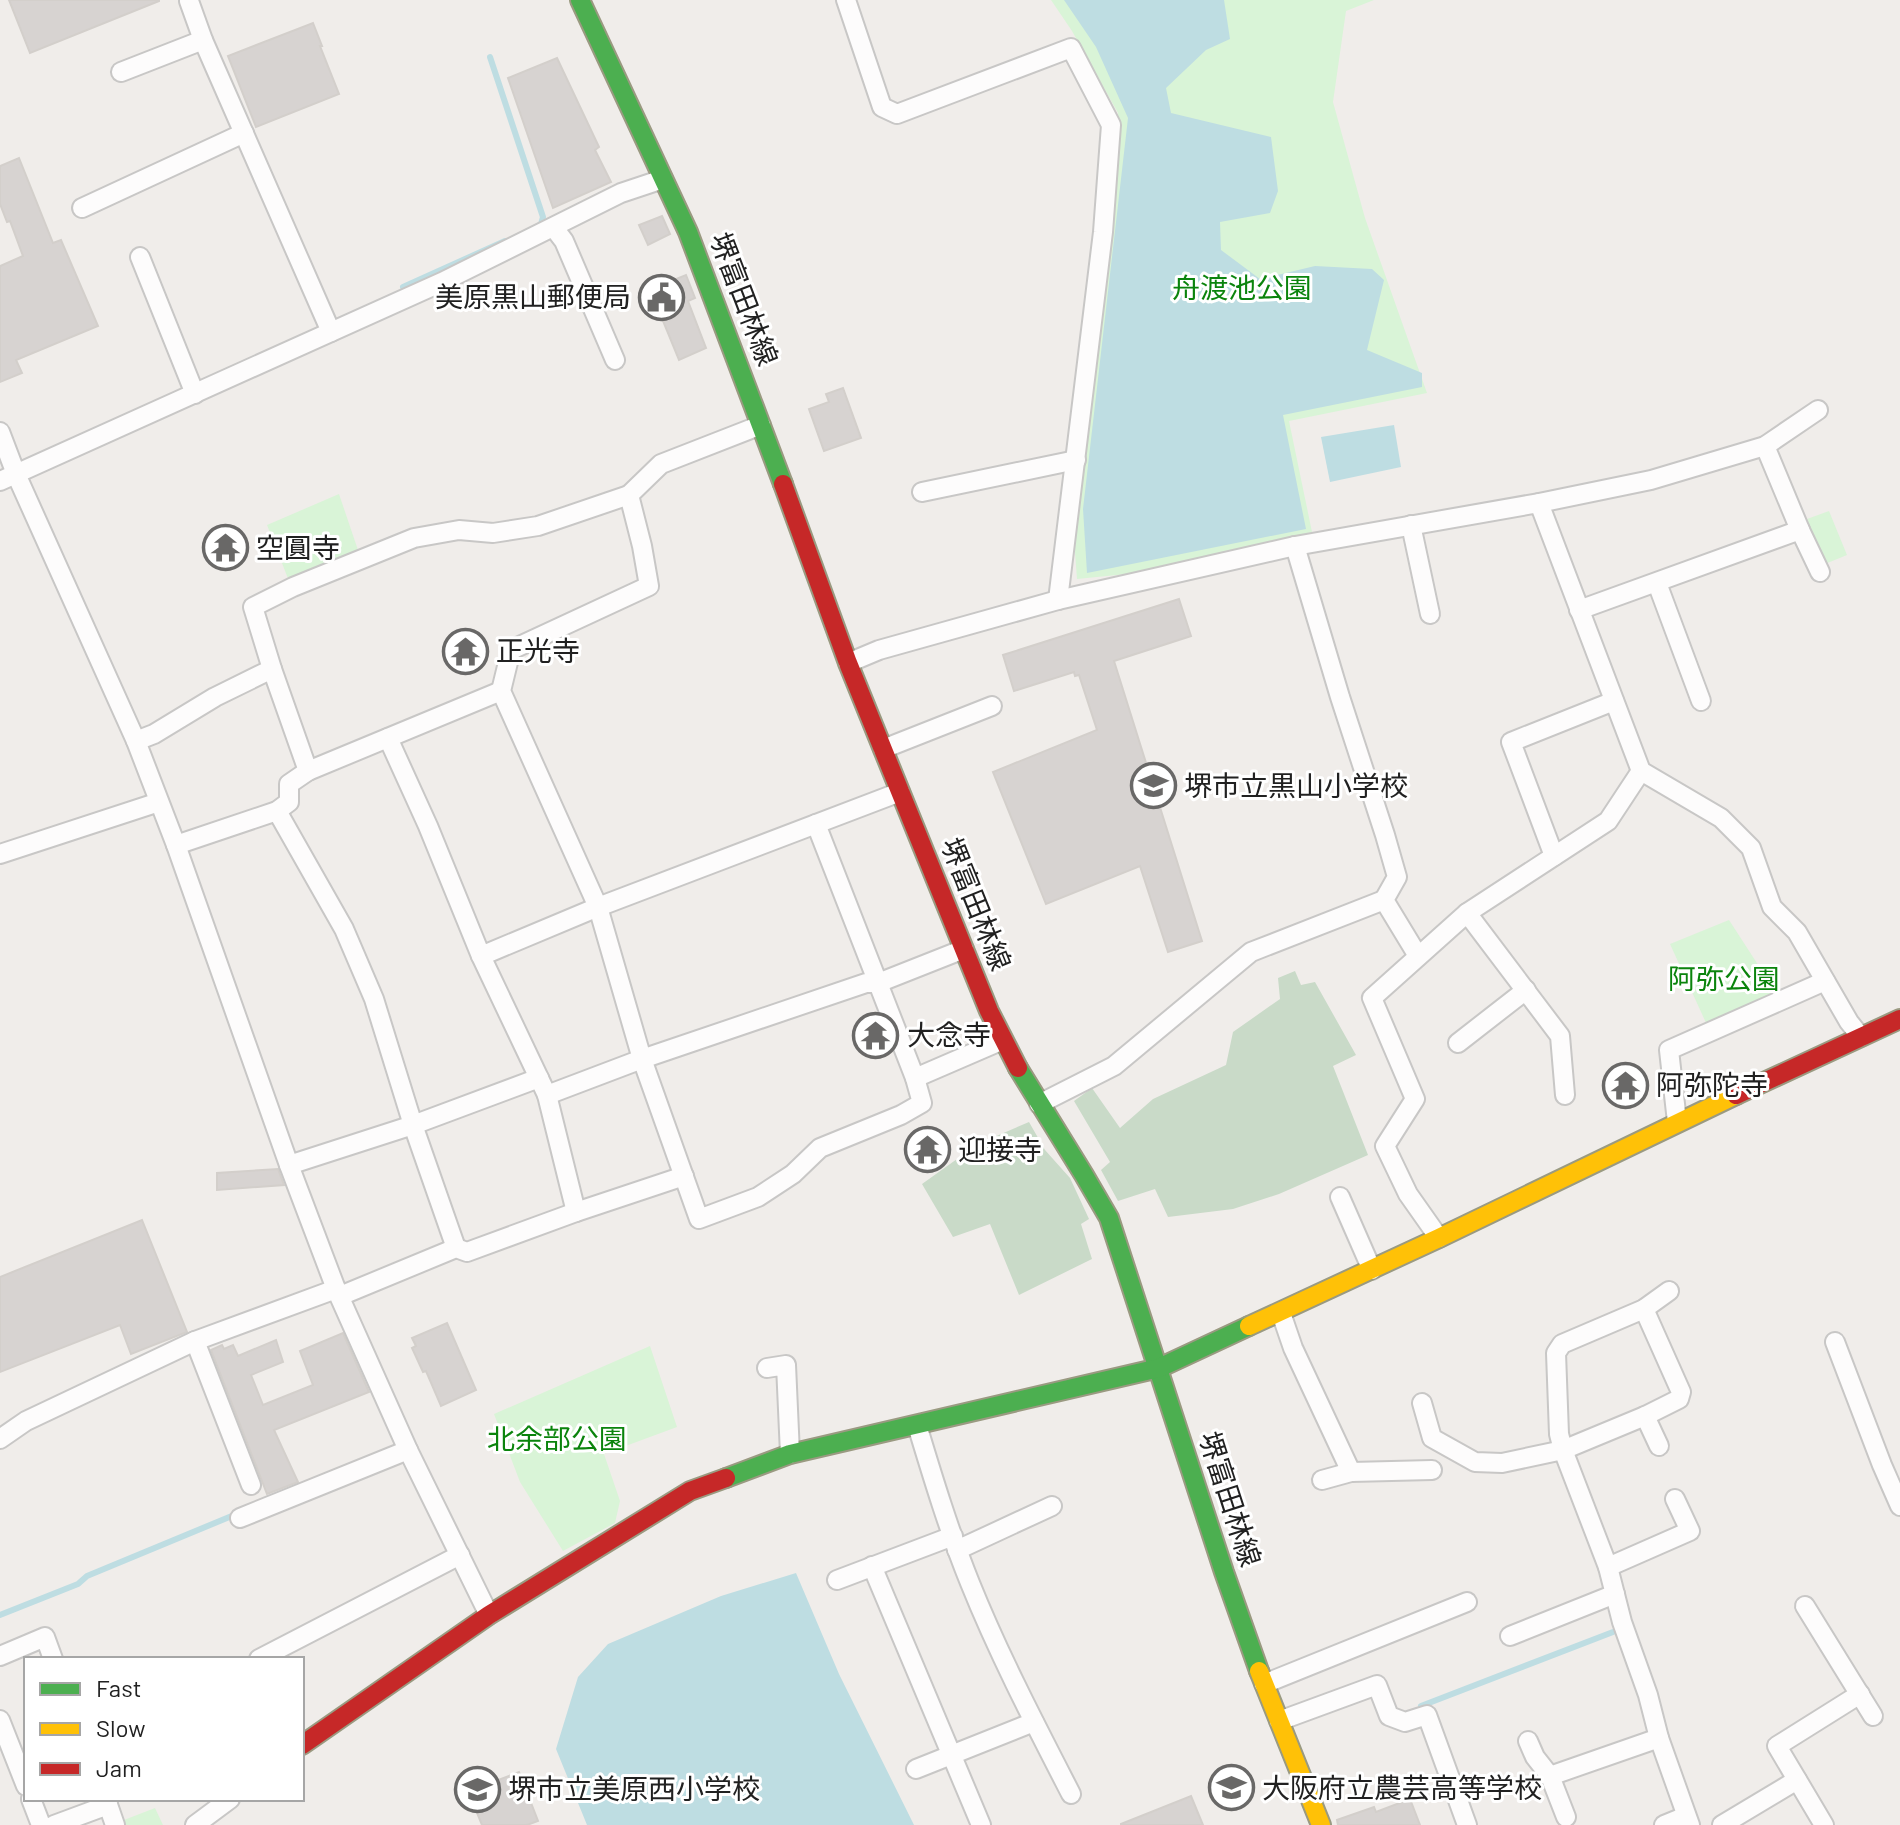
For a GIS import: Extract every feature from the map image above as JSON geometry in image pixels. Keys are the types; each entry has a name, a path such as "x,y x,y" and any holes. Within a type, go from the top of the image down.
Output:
{"main road":[{"name":"堺富田林線","path":"580,0 688,232 848,663 1003,1040 1039,1104 1093,1186 1109,1218 1224,1572 1264,1684 1321,1825"},
{"path":"304,1744 489,1615 690,1491 790,1454 1159,1368 1900,1019"}],"street":[{"path":"846,0 882,107 897,114 1071,48 1111,125 1103,232 1058,600"},
{"path":"189,1 203,40 331,332"},
{"path":"121,72 203,40"},
{"path":"82,208 244,133"},
{"path":"8,477 331,332 554,228 621,193 663,179"},
{"path":"554,228 564,241 615,360"},
{"path":"140,257 195,394"},
{"path":"848,663 879,650 1058,600 1295,546 1651,480 1765,446 1818,410"},
{"path":"308,771 253,607 293,587 414,538 459,530 493,533 538,526 629,495 661,464 761,425"},
{"path":"0,432 8,477 136,741 338,1292 408,1450 489,1615"},
{"path":"1765,446 1820,572"},
{"path":"922,492 1076,460"},
{"path":"629,495 649,586 511,650 501,691 598,907 642,1059 699,1219 758,1197 793,1174 820,1148 901,1115 922,1103 816,824"},
{"path":"1539,503 1641,771 1721,818 1751,848 1772,907 1797,932 1849,1022 1861,1037"},
{"path":"1411,525 1430,614"},
{"path":"1579,610 1800,530"},
{"path":"1039,1104 1114,1066 1251,952 1384,900 1397,877 1295,546"},
{"path":"1657,583 1701,701"},
{"path":"136,741 272,669"},
{"path":"176,845 277,811 289,802 289,784 308,771 501,691"},
{"path":"1554,856 1511,742 1614,701"},
{"path":"883,749 952,713 992,706"},
{"path":"388,738 481,956 547,1095 576,1212"},
{"path":"1439,1238 1408,1194 1385,1146 1415,1099 1372,998 1467,913 1608,821 1641,771"},
{"path":"481,956 598,907 900,792"},
{"path":"0,854 159,802"},
{"path":"277,811 344,929 374,999 456,1248"},
{"path":"1384,900 1418,956"},
{"path":"1467,913 1560,1036 1565,1095"},
{"path":"547,1095 642,1059 866,983 878,983 964,949"},
{"path":"1677,1122 1669,1050 1825,981"},
{"path":"1458,1043 1526,990"},
{"path":"915,1078 1003,1040"},
{"path":"289,1165 413,1125 539,1078"},
{"path":"0,1439 26,1421 195,1341 456,1248 467,1252 684,1176"},
{"path":"1340,1197 1372,1270"},
{"path":"1664,1825 1688,1821 1622,1622 1608,1567 1563,1450 1559,1434 1556,1353 1562,1344 1644,1309 1669,1291"},
{"path":"1422,1403 1432,1438 1475,1462 1502,1463 1563,1450 1645,1416 1679,1399 1681,1392 1644,1309"},
{"path":"1281,1313 1293,1348 1351,1472"},
{"path":"195,1341 251,1485"},
{"path":"1835,1342 1900,1506"},
{"path":"767,1368 786,1365 790,1454"},
{"path":"1645,1416 1659,1446"},
{"path":"917,1425 938,1497 1002,1657 1071,1794"},
{"path":"240,1518 408,1450"},
{"path":"1322,1480 1351,1472 1432,1470"},
{"path":"1608,1567 1690,1531 1675,1499"},
{"path":"837,1580 872,1566 955,1543 1052,1506"},
{"path":"263,1657 460,1555"},
{"path":"872,1566 981,1825"},
{"path":"1510,1636 1615,1594"},
{"path":"1264,1684 1467,1602"},
{"path":"1805,1606 1873,1716"},
{"path":"0,1656 45,1637 52,1657"},
{"path":"1279,1721 1377,1685 1389,1716 1405,1722 1427,1715 1467,1825"},
{"path":"1824,1825 1777,1746 1860,1694"},
{"path":"0,1720 24,1781"},
{"path":"916,1769 1034,1722"},
{"path":"1550,1776 1659,1738"},
{"path":"1528,1741 1535,1757 1550,1776 1566,1817"},
{"path":"1722,1825 1797,1780"},
{"path":"32,1801 41,1825"},
{"path":"195,1825 227,1801"},
{"path":"54,1825 107,1802 115,1825"}],"green space":[{"name":"舟渡池公園","path":"1051,0 1374,0 1346,11 1333,102 1365,218 1427,393 1289,421 1312,532 1147,572 1077,579 1074,539 1118,113"},
{"path":"339,494 359,553 289,581 267,525"},
{"path":"1829,511 1847,555 1825,564 1807,519"},
{"name":"阿弥公園","path":"1729,920 1777,994 1707,1025 1670,944"},
{"path":"1295,971 1301,985 1315,982 1356,1055 1333,1066 1368,1155 1279,1194 1233,1209 1168,1217 1155,1189 1118,1201 1101,1170 1110,1162 1074,1101 1092,1088 1120,1128 1153,1099 1226,1065 1233,1032 1280,999 1278,978"},
{"path":"1029,1122 1045,1150 1070,1178 1089,1219 1081,1224 1092,1259 1019,1295 990,1224 953,1237 922,1184 978,1144"},
{"name":"北余部公園","path":"650,1346 677,1427 604,1454 620,1501 615,1523 563,1551 520,1482 494,1414"},
{"path":"155,1808 163,1825 126,1825 124,1820"}],"water":[{"name":"舟渡池公園","path":"1064,0 1224,0 1230,39 1206,50 1166,88 1171,113 1271,137 1278,191 1270,213 1220,222 1221,250 1260,279 1315,266 1372,269 1384,280 1367,350 1422,373 1422,387 1283,415 1306,529 1087,573 1083,509 1128,118 1096,47"},
{"path":"1394,425 1401,467 1330,482 1321,437"},
{"path":"796,1573 839,1674 914,1825 587,1825 556,1749 578,1677 608,1644 721,1596"}],"building":[{"path":"9,0 159,0 159,1 30,53"},
{"path":"313,23 339,94 256,127 228,56"},
{"path":"557,58 599,147 595,150 611,182 553,208 508,78"},
{"path":"19,158 53,243 61,240 98,326 16,360 22,373 0,382 0,266 23,256 0,204 0,166"},
{"path":"662,216 670,234 648,245 639,225"},
{"path":"686,275 695,298 688,301 706,348 679,360 659,311 652,314 644,294 672,284 671,281"},
{"path":"843,388 861,438 824,451 809,409 829,402 826,394"},
{"path":"1179,599 1191,636 1114,661 1202,941 1168,952 1140,866 1046,904 993,772 1097,730 1079,675 1075,676 1074,672 1014,691 1003,655"},
{"path":"278,1169 284,1185 217,1190 217,1173"},
{"path":"142,1220 187,1332 131,1354 120,1325 0,1372 0,1277"},
{"path":"447,1323 476,1390 441,1406 412,1348 416,1346 412,1338"},
{"path":"343,1333 369,1392 274,1430 298,1482 267,1494 211,1350 222,1345 224,1349 233,1345 238,1356 276,1340 283,1362 251,1375 263,1405 313,1385 300,1351"},
{"path":"519,1772 538,1821 527,1825 482,1825 473,1803 485,1798 480,1787"},
{"path":"1191,1796 1203,1825 1121,1825 1121,1824"},
{"path":"1410,1799 1420,1825 1338,1825 1337,1820 1374,1807 1376,1812"}],"waterway":[{"path":"490,57 543,217 538,226"},
{"path":"403,287 505,241"},
{"path":"0,1615 239,1513"},
{"path":"1421,1706 1613,1632"}],"traffic: fast":[{"path":"580,0 688,232 783,484"},
{"path":"1018,1068 1109,1218 1259,1671"},
{"path":"726,1478 790,1454 1159,1368 1249,1326"}],"traffic: slow":[{"path":"1249,1326 1736,1095"},
{"path":"1259,1671 1321,1825"}],"traffic: jam":[{"path":"783,484 848,663 989,1011 1018,1068"},
{"path":"1736,1095 1900,1019"},
{"path":"304,1744 489,1615 690,1491 726,1478"}],"place":[{"name":"美原黒山郵便局","path":"662,297"},
{"name":"空圓寺","path":"225,548"},
{"name":"正光寺","path":"465,651"},
{"name":"堺市立黒山小学校","path":"1153,786"},
{"name":"大念寺","path":"876,1035"},
{"name":"阿弥陀寺","path":"1625,1085"},
{"name":"迎接寺","path":"927,1150"},
{"name":"大阪府立農芸高等学校","path":"1231,1788"},
{"name":"堺市立美原西小学校","path":"477,1789"}]}
